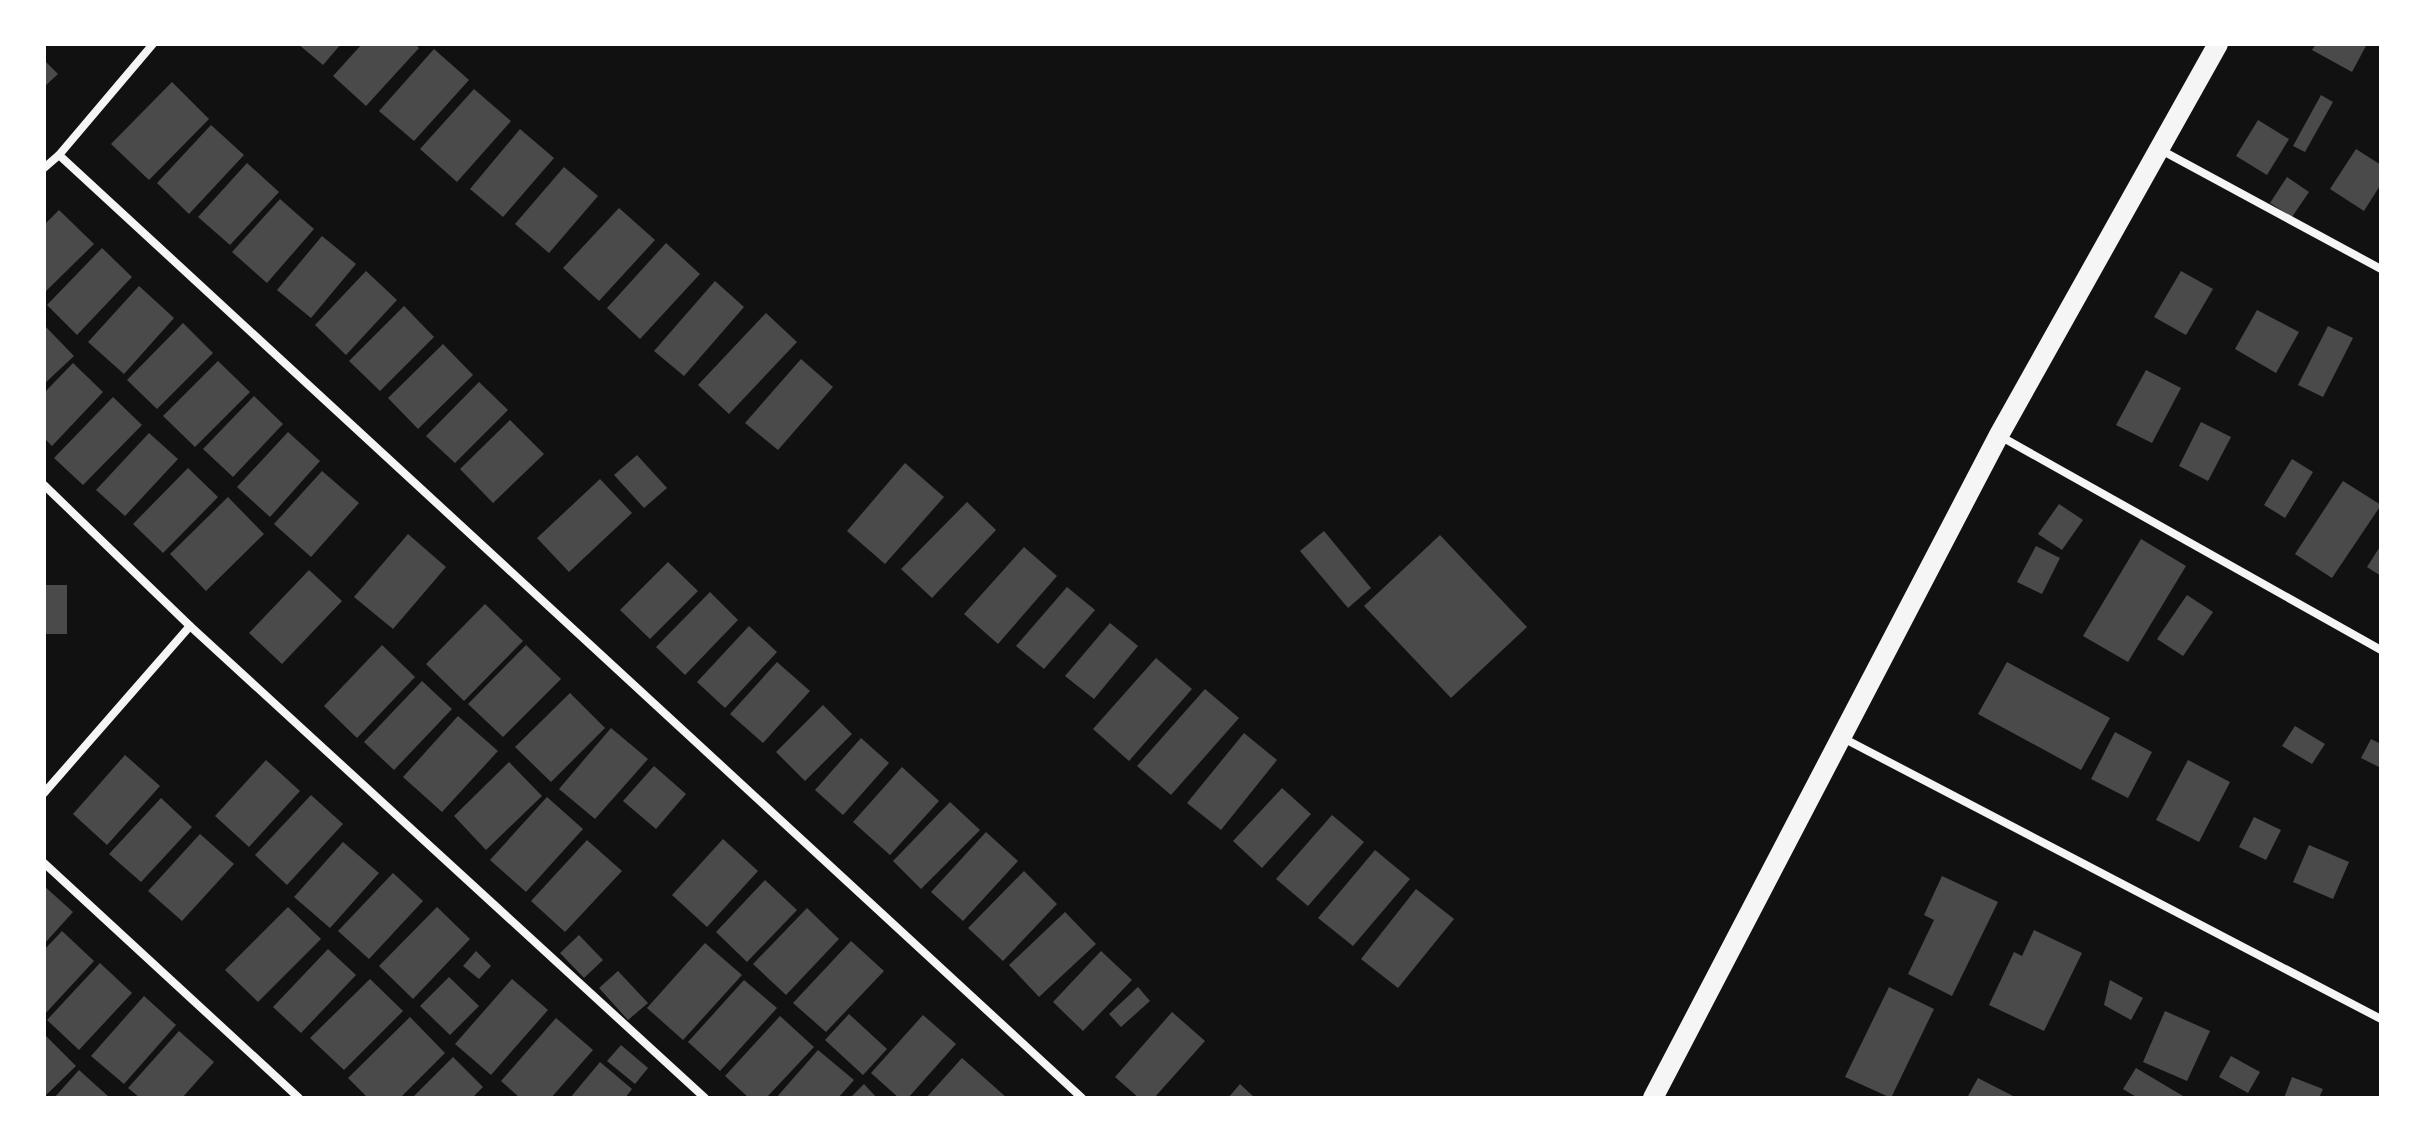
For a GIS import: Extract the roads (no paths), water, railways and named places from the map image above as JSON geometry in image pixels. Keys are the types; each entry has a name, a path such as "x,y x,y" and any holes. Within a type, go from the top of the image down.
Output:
{"main road":[{"path":"1653,1098 1999,435 2218,44"}],"street":[{"path":"44,168 59,155 153,44"},
{"path":"2160,150 2381,269"},
{"path":"59,155 1082,1098"},
{"path":"1999,435 2381,650"},
{"path":"44,485 190,626 705,1098"},
{"path":"44,793 190,626"},
{"path":"1842,738 2381,1019"},
{"path":"44,863 299,1098"}]}
